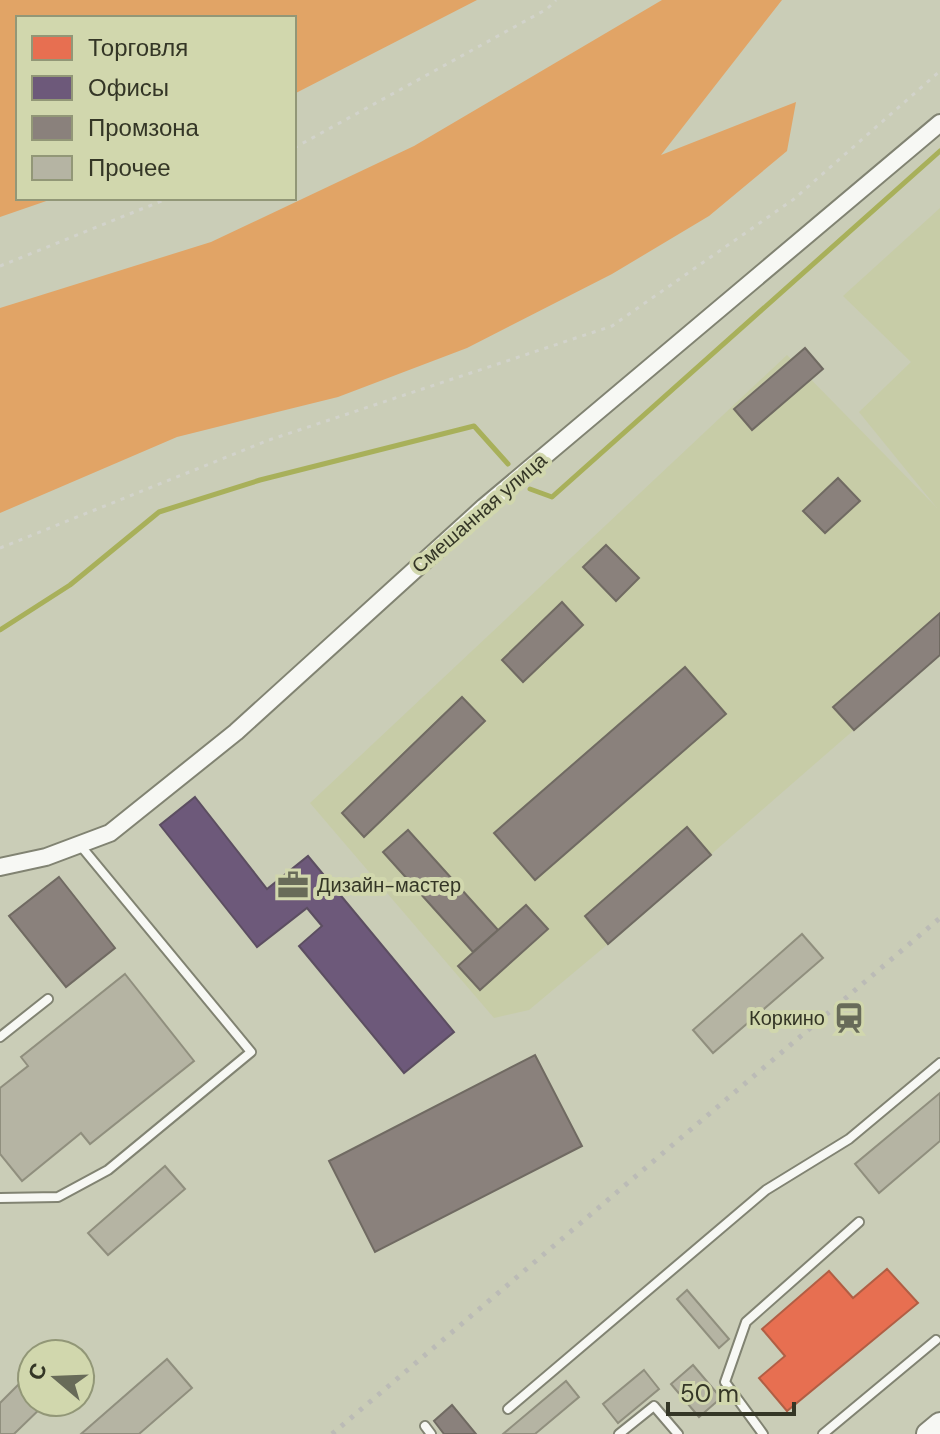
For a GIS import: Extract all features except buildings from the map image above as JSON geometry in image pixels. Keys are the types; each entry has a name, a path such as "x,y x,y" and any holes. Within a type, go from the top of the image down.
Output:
{"main road":[{"path":"928,1434 940,1424"}],"street":[{"name":"Смешанная улица","path":"0,867 46,857 110,833 236,732 484,507 940,123"}],"lane":[{"path":"1,1197 58,1197 108,1170 251,1052 79,844"},
{"path":"0,1037 48,999"},
{"path":"508,1409 766,1190 849,1139 940,1063"},
{"path":"763,1434 725,1382 746,1322 859,1222"},
{"path":"823,1434 936,1340"},
{"path":"619,1434 654,1406 678,1434"}],"path":[{"path":"296,147 547,9 556,0"},
{"path":"0,548 269,440 612,326 794,199 940,71"},
{"path":"0,266 164,200"}],"shaded area":[{"path":"0,0 477,0 296,93 296,16 16,16 16,200 49,200 0,217"},
{"path":"662,0 782,0 661,155 796,102 787,151 709,216 612,274 467,348 338,397 177,437 0,513 0,308 211,242 414,146"},
{"path":"940,208 940,655 529,1010 494,1018 310,803 787,355 937,508 859,412 911,362 843,296"}],"waterway":[{"path":"530,489 552,497 940,151"},
{"path":"0,630 70,585 159,512 260,480 474,426 508,464"}],"railway":[{"path":"332,1434 940,918"}],"place":[{"name":"Дизайн-мастер","path":"293,885"},
{"name":"Коркино","path":"849,1018"}]}
